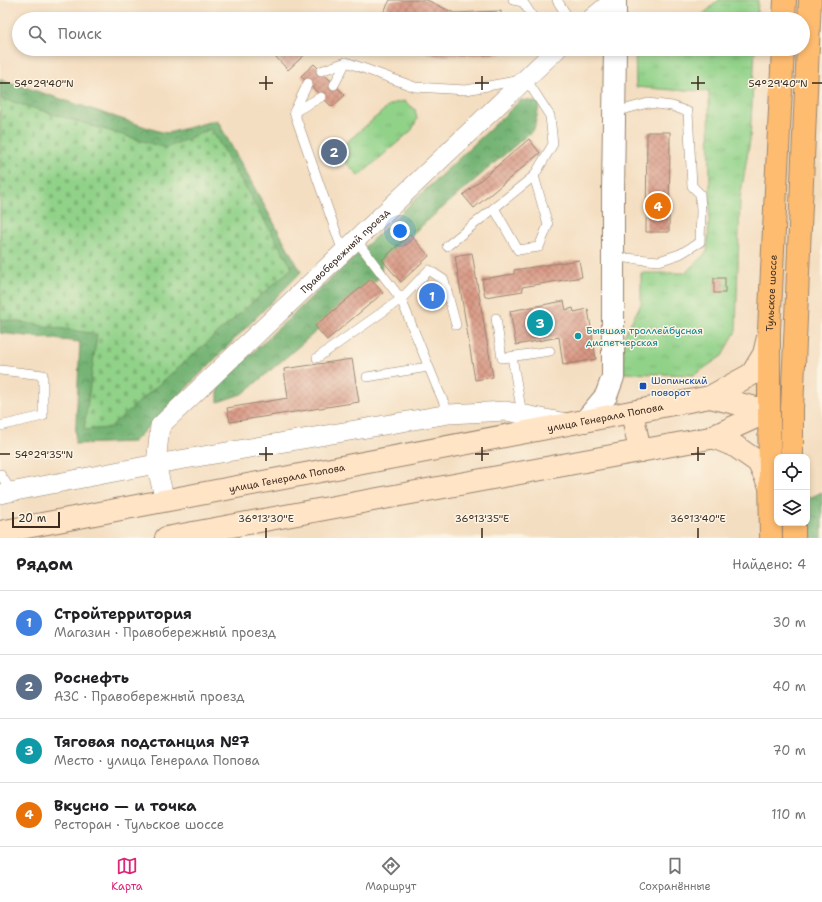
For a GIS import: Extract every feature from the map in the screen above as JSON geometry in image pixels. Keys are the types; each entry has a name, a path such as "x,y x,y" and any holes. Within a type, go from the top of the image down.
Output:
{"main road":[{"path":"784,12 785,0"},
{"path":"809,12 810,0"},
{"name":"Тульское шоссе","path":"771,538 769,484 769,330 783,56"},
{"path":"792,454 792,409 808,56"},
{"path":"710,397 752,374 764,354 769,330"},
{"name":"улица Генерала Попова","path":"0,532 710,397 769,411"},
{"path":"166,538 713,437 769,411 792,409"},
{"path":"632,412 640,451"},
{"path":"713,437 735,446 758,462 769,484"},
{"path":"794,526 794,538"}],"street":[{"path":"599,12 614,0"},
{"path":"614,0 615,12"},
{"name":"Правобережный проезд","path":"156,464 160,426 526,79 548,56"},
{"path":"6,493 156,464 449,414 506,411 577,422 606,396 613,377 615,56"},
{"path":"156,464 165,500"}],"lane":[{"path":"513,0 523,2 529,12"},
{"path":"557,0 565,12"},
{"path":"334,85 346,62"},
{"path":"321,71 346,62 415,87 466,90 526,79 550,116 553,144 534,176 447,246"},
{"path":"308,83 294,112 349,246 401,299 428,367 449,414"},
{"path":"294,112 321,96"},
{"path":"614,112 648,103 672,106 688,112 692,186 700,194 701,211 700,242 680,254 659,261 614,257"},
{"path":"494,208 518,250 539,247 548,225 534,176"},
{"path":"317,358 401,299 429,270 444,280 456,325"},
{"path":"496,318 502,358 550,351"},
{"path":"512,356 522,414"},
{"path":"367,377 428,367"},
{"path":"0,370 43,376 43,416 0,426"},
{"path":"0,474 6,493"}],"green space":[{"path":"719,0 758,0 757,12 706,12"},
{"path":"635,56 755,56 750,140 740,199 736,331 722,356 694,375 624,373 623,337 641,304 641,273 685,273 707,252 710,204 709,91 636,87"},
{"path":"0,79 161,132 168,133 217,120 301,272 133,442 75,444 80,342 0,333"},
{"path":"0,98 166,148 211,129 292,268 109,428 84,430 97,334 0,319"},
{"path":"521,100 540,102 534,129 382,260 381,276 244,393 218,402 218,385"},
{"path":"404,101 415,109 417,119 412,130 359,176 341,158 340,148 391,104"},
{"path":"822,492 822,538 809,538 810,498"}],"building":[{"path":"390,0 427,0 452,12 384,12"},
{"path":"501,11 501,12 478,12"},
{"path":"275,56 303,56 288,70"},
{"path":"314,64 345,95 332,107 301,76"},
{"path":"647,132 670,132 669,232 646,232"},
{"path":"529,139 540,153 474,208 463,195"},
{"path":"410,234 429,256 401,282 382,260"},
{"path":"472,253 493,377 475,380 455,256"},
{"path":"579,260 582,277 522,287 523,291 485,297 482,279 514,274 514,270"},
{"path":"714,278 725,278 725,293 714,293"},
{"path":"371,279 383,293 327,340 315,326"},
{"path":"564,301 566,310 573,308 574,312 588,309 596,359 563,365 559,337 516,345 510,311"},
{"path":"352,359 359,402 230,422 227,408 288,398 284,369"}],"place":[{"name":"Роснефть","path":"334,152"},
{"name":"Вкусно — и точка","path":"658,206"},
{"name":"Стройтерритория","path":"432,296"},
{"name":"Тяговая подстанция №7","path":"540,323"},
{"name":"Бывшая троллейбусная диспетчерская","path":"578,336"},
{"name":"Шопинский поворот","path":"643,386"}]}
